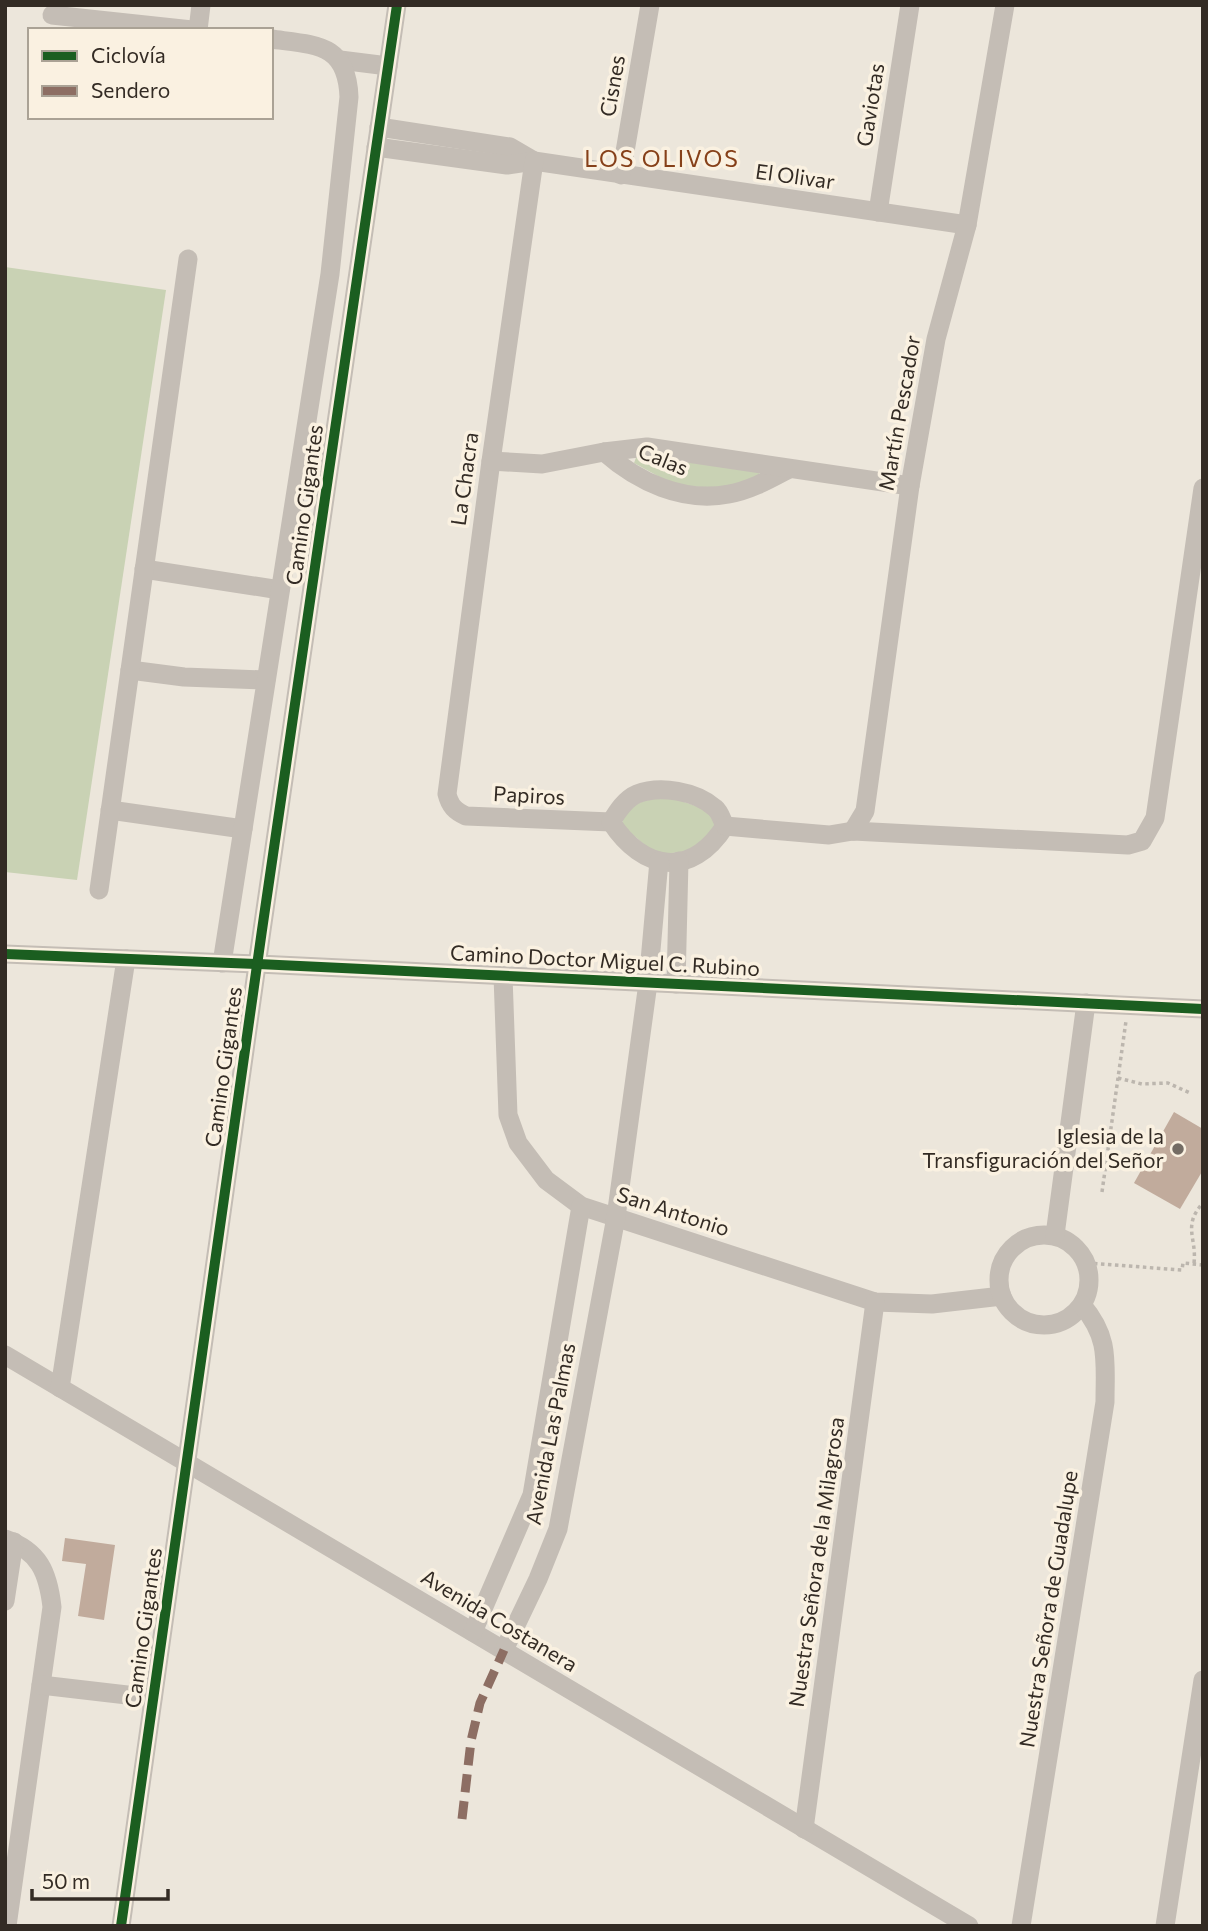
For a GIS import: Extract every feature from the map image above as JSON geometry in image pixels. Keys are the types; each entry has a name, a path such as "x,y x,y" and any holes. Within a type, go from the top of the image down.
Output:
{"street":[{"path":"198,28 201,5"},
{"name":"Camino Gigantes","path":"121,1926 397,5"},
{"name":"Cisnes","path":"621,175 650,5"},
{"name":"Gaviotas","path":"878,212 910,5"},
{"name":"Martín Pescador","path":"853,831 865,811 909,486 936,339 967,225 1005,5"},
{"path":"52,15 173,28"},
{"path":"222,963 331,260 349,97 348,78 340,60 327,50 273,39"},
{"path":"340,60 388,66"},
{"name":"El Olivar","path":"379,127 510,147 534,161"},
{"name":"El Olivar","path":"376,147 507,166 534,161 967,225"},
{"name":"La Chacra","path":"449,804 447,782 534,161"},
{"path":"99,890 188,259"},
{"name":"Calas","path":"491,461 542,464 647,447 909,486"},
{"name":"Calas","path":"604,452 624,469 658,487 684,494 730,494 761,484 789,469"},
{"path":"725,826 829,835 853,831 1128,845 1142,841 1155,818 1203,488"},
{"path":"144,569 281,590"},
{"path":"130,670 184,677 266,680"},
{"path":"657,791 680,792 701,798 718,809 725,826 718,838 707,848 679,861 659,861 633,849 611,822 621,807 635,795 657,791"},
{"name":"Papiros","path":"449,804 466,816 611,822"},
{"path":"110,810 243,829"},
{"path":"648,983 659,861"},
{"path":"676,984 679,861"},
{"name":"Camino Doctor Miguel C. Rubino","path":"5,954 1203,1009"},
{"path":"60,1388 126,959"},
{"name":"San Antonio","path":"503,976 509,1115 518,1143 546,1180 581,1206 875,1302 932,1304 1002,1296"},
{"name":"Avenida Las Palmas","path":"504,1650 538,1579 558,1529 616,1217 648,983"},
{"path":"1055,1235 1086,1003"},
{"name":"Avenida Las Palmas","path":"473,1632 532,1495 581,1206"},
{"path":"1044,1234 1055,1235 1074,1245 1087,1263 1090,1285 1082,1305 1066,1320 1045,1325 1034,1324 1014,1314 1002,1296 999,1275 1006,1254 1023,1239 1044,1234"},
{"name":"Nuestra Señora de la Milagrosa","path":"804,1829 875,1302"},
{"name":"Nuestra Señora de Guadalupe","path":"1021,1926 1105,1402 1105,1346 1095,1320 1082,1305"},
{"name":"Avenida Costanera","path":"5,1355 969,1926"},
{"path":"5,1601 9,1541 24,1546 38,1561 47,1575 52,1607 7,1926"},
{"path":"1165,1926 1203,1680"},
{"path":"41,1685 153,1698"}],"path":[{"path":"1102,1192 1128,1005"},
{"path":"1118,1078 1142,1084 1168,1083 1191,1093"},
{"path":"1194,1264 1190,1226 1196,1211 1203,1203"},
{"path":"1087,1263 1182,1270 1182,1263 1203,1265"}],"green space":[{"path":"5,267 166,290 77,880 5,872"},
{"path":"637,455 759,472 760,476 728,488 676,486 634,463"},
{"path":"670,797 713,812 715,831 687,852 655,854 623,826 623,818 632,806"}],"building":[{"name":"Iglesia de la Transfiguración del Señor","path":"1174,1112 1203,1129 1203,1170 1180,1209 1134,1183"},
{"path":"65,1538 115,1545 104,1620 78,1616 86,1564 62,1561"}],"marked path":[{"path":"462,1819 471,1741 480,1703 504,1650"}],"cycle path":[{"path":"121,1926 397,5"},
{"path":"5,954 1203,1009"}],"place":[{"name":"Iglesia de la Transfiguración del Señor","path":"1178,1149"}],"district":[{"name":"LOS OLIVOS","path":"662,159"}]}
